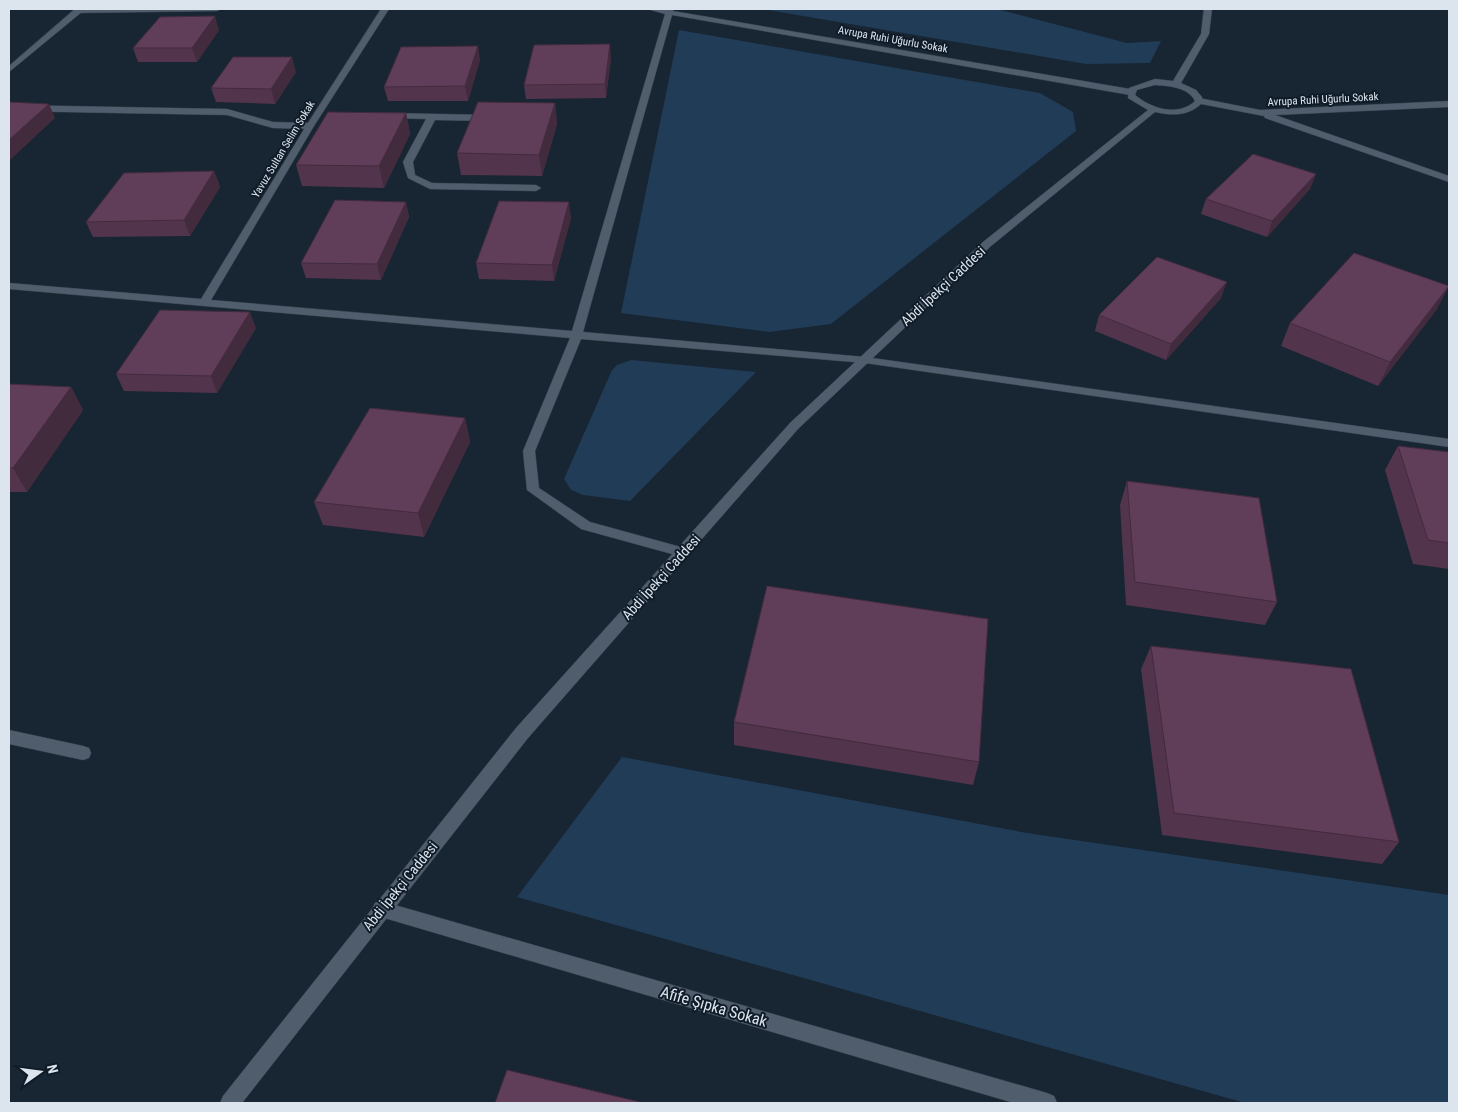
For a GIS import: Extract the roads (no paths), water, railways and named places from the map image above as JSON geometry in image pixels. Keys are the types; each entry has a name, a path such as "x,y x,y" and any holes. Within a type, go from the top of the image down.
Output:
{"street":[{"path":"9,70 79,10 217,9"},
{"name":"Yavuz Sultan Selim Sokak","path":"204,303 310,126 322,115 385,9"},
{"name":"Avrupa Ruhi Uğurlu Sokak","path":"651,9 670,10 1130,92"},
{"path":"1176,84 1205,34 1208,9"},
{"path":"670,10 577,335 528,451 533,490 586,526 683,552"},
{"path":"1146,83 1176,84 1193,92 1199,102 1189,110 1154,109 1136,101 1130,92 1133,88 1146,83"},
{"name":"Avrupa Ruhi Uğurlu Sokak","path":"1199,102 1260,113 1316,112 1449,104"},
{"path":"9,108 227,112 245,114 270,124 310,126"},
{"name":"Abdi İpekçi Caddesi","path":"230,1103 381,909 522,733 794,426 987,244 1154,109"},
{"path":"1260,113 1449,179"},
{"path":"375,116 502,118"},
{"path":"432,117 408,162 411,176 430,186 536,188"},
{"path":"9,286 865,360 1449,443"},
{"path":"9,737 83,753"},
{"name":"Afife Şıpka Sokak","path":"381,909 1047,1103"}]}
